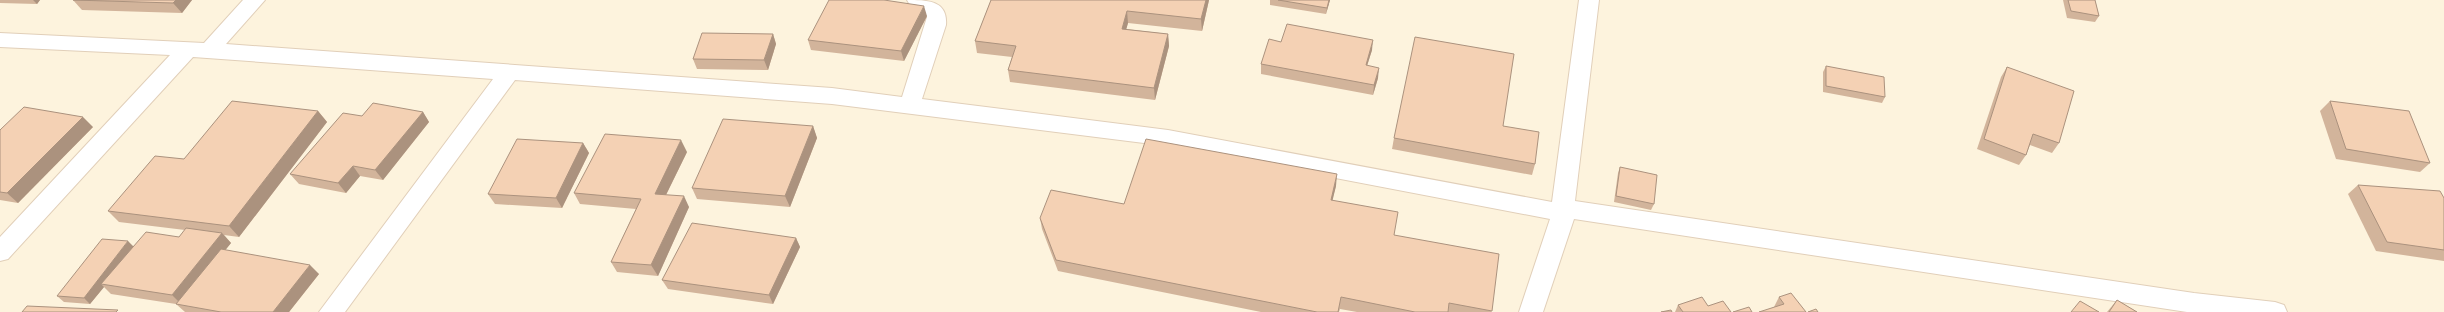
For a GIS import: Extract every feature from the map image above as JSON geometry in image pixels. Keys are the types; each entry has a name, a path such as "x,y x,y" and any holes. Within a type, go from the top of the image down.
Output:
{"street":[{"path":"0,252 198,50 255,0"},
{"path":"910,104 936,25 937,14 916,0"},
{"path":"1531,312 1563,211 1588,0"},
{"path":"0,40 198,50 508,74 832,96 910,104 1168,138 1563,211 2194,308 2275,312"},
{"path":"330,312 508,74"}],"building":[{"path":"73,0 176,0 173,3"},
{"path":"829,0 884,0 924,6 901,51 808,40"},
{"path":"991,0 1206,0 1201,19 1127,11 1122,29 1168,34 1154,88 1008,70 1016,46 975,41"},
{"path":"1278,0 1329,0 1327,8"},
{"path":"2068,0 2095,0 2099,16 2071,11"},
{"path":"1287,24 1373,40 1366,65 1379,68 1374,85 1261,64 1269,39 1281,42"},
{"path":"702,33 773,34 764,60 693,59"},
{"path":"1415,37 1514,54 1503,126 1539,132 1535,164 1394,138"},
{"path":"1826,66 1884,77 1885,97 1826,86"},
{"path":"2007,67 2074,91 2059,143 2033,134 2026,155 1984,139"},
{"path":"232,101 318,111 229,226 108,211 155,156 184,159"},
{"path":"2330,101 2409,111 2430,163 2346,149"},
{"path":"373,103 423,112 375,170 353,166 338,183 290,174 343,113 362,116"},
{"path":"24,107 83,117 7,193 0,192 0,130"},
{"path":"723,119 813,126 785,196 692,188"},
{"path":"605,134 681,140 655,194 684,196 651,265 611,262 641,199 574,193"},
{"path":"517,139 583,143 556,198 488,194"},
{"path":"1146,139 1337,174 1331,200 1398,212 1394,235 1499,254 1492,311 1449,303 1448,312 1415,312 1341,297 1338,312 1317,312 1056,260 1040,218 1051,190 1124,204"},
{"path":"1620,167 1657,175 1654,204 1616,196"},
{"path":"2358,185 2440,191 2444,198 2444,250 2387,242"},
{"path":"692,223 796,238 769,295 662,280"},
{"path":"186,228 222,233 172,295 101,284 146,232 179,237"},
{"path":"102,239 128,241 84,298 57,296"},
{"path":"221,249 310,265 273,312 221,312 176,304"},
{"path":"1791,293 1806,312 1759,312 1784,304 1779,297"},
{"path":"1702,297 1708,306 1723,301 1731,312 1683,312 1678,305"},
{"path":"2117,300 2137,312 2109,312"},
{"path":"2080,301 2099,312 2071,312"},
{"path":"27,306 118,310 116,312 22,312"},
{"path":"1749,307 1752,312 1733,312"},
{"path":"1816,309 1818,312 1808,312"},
{"path":"1671,310 1672,312 1661,312"}]}
